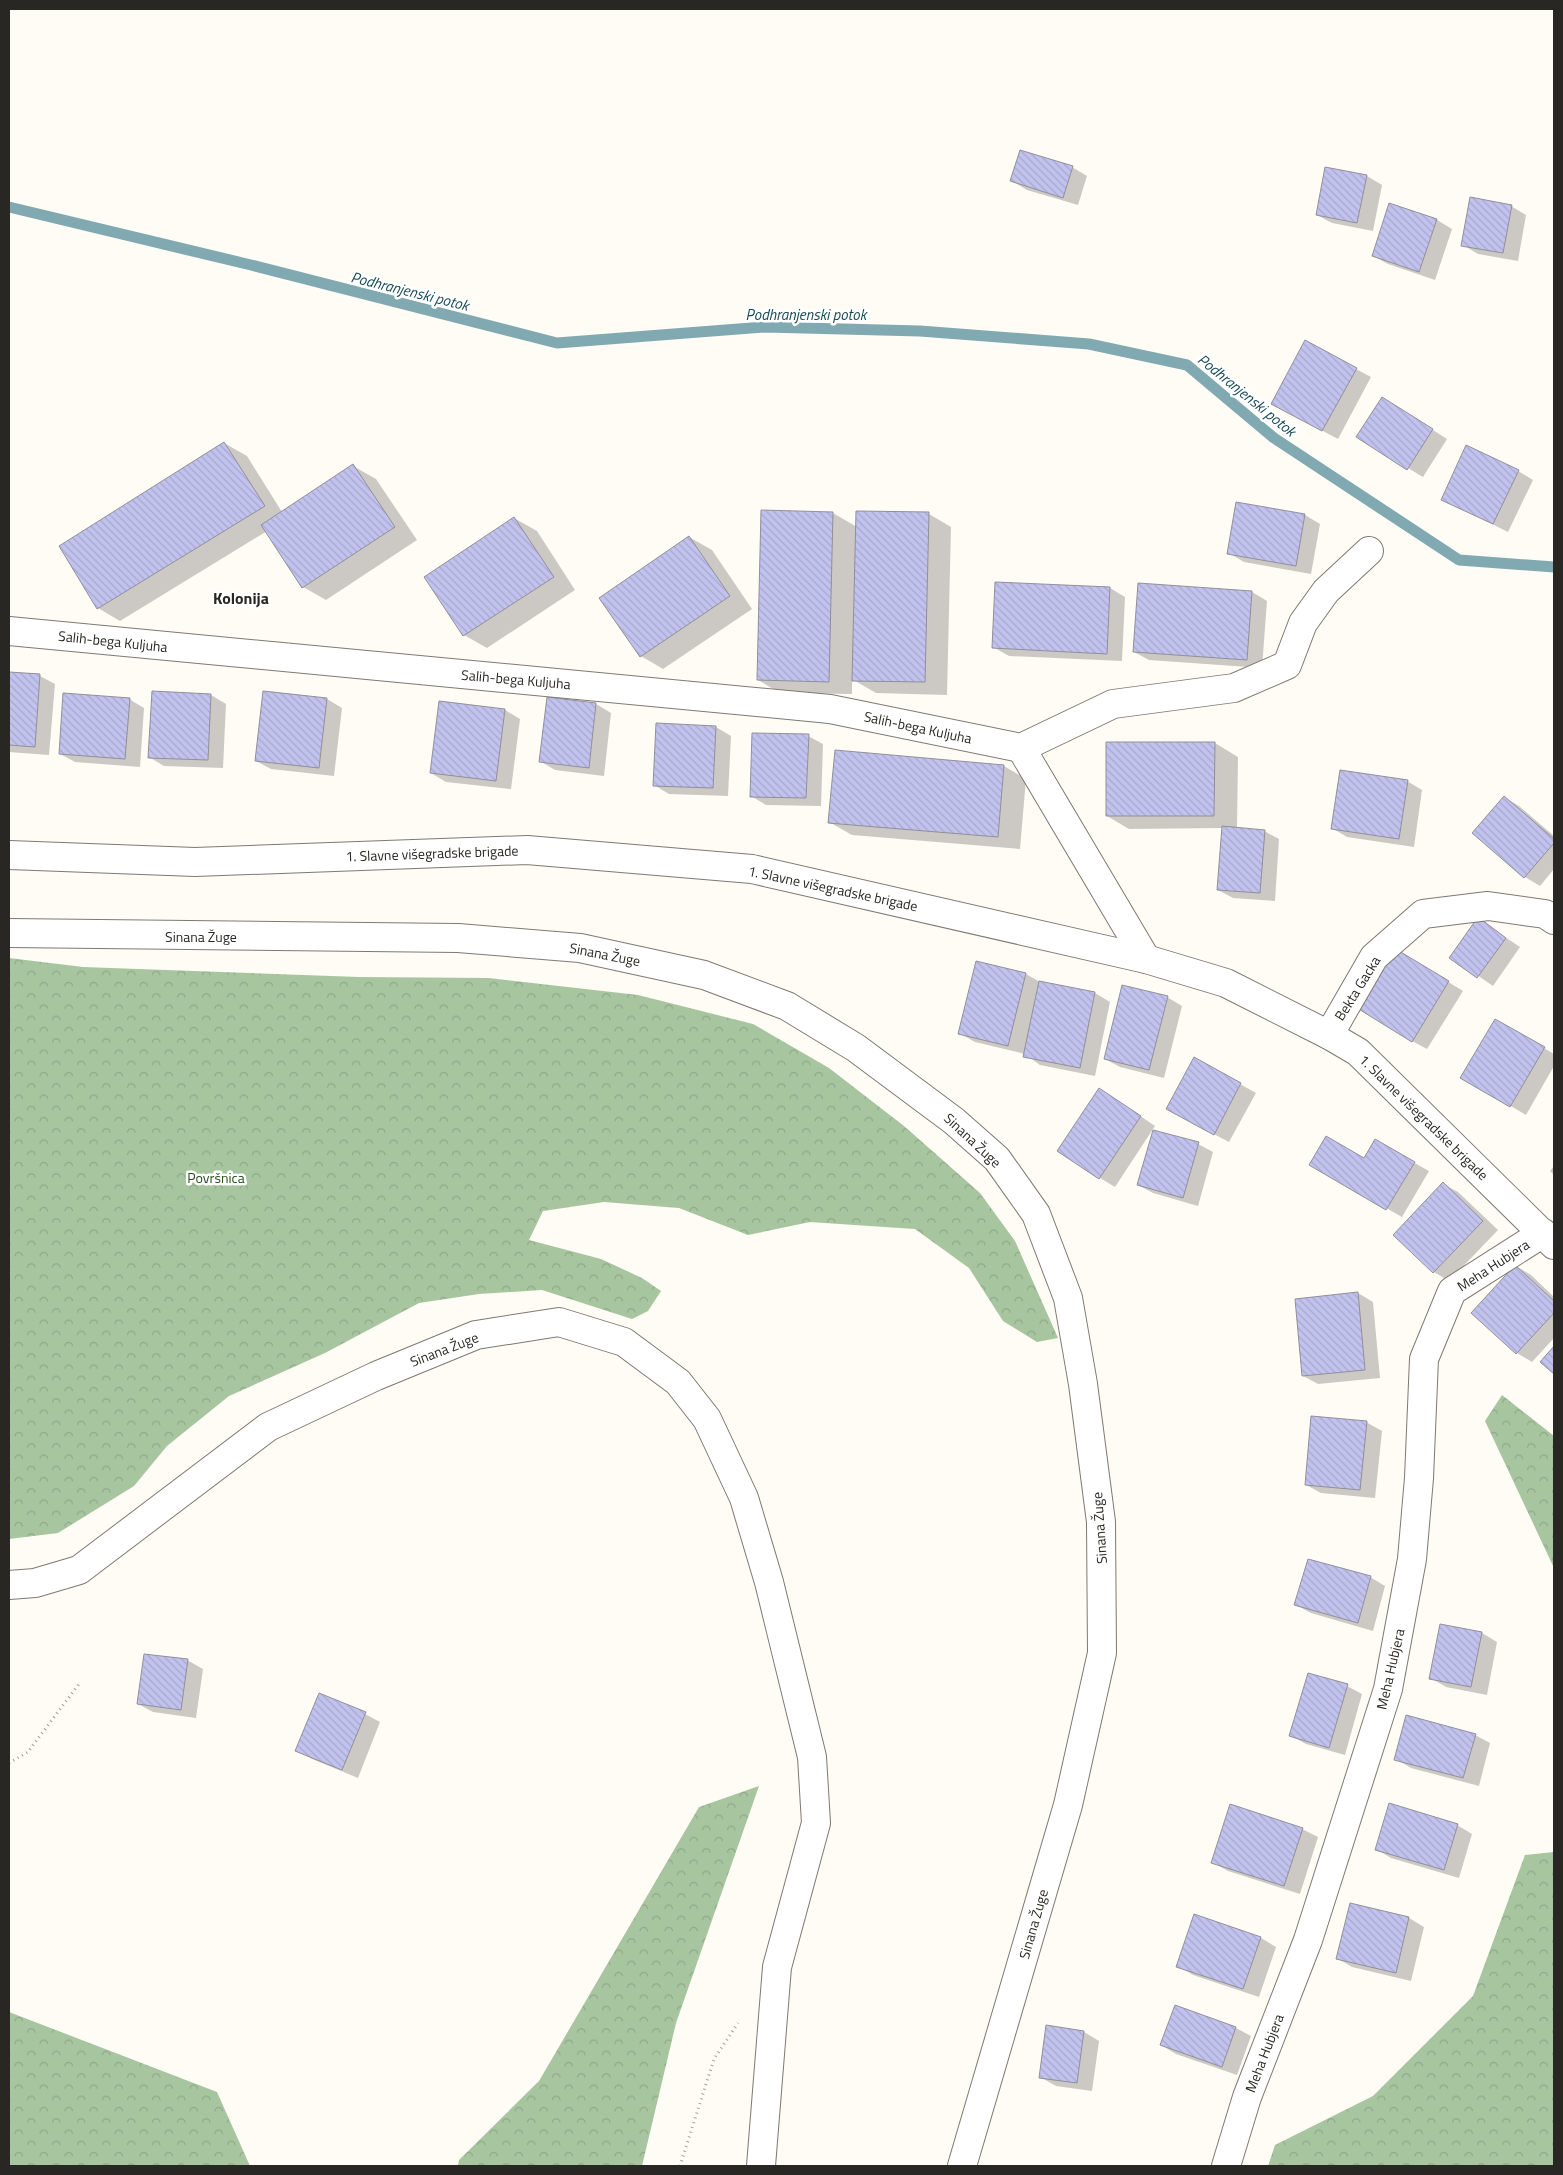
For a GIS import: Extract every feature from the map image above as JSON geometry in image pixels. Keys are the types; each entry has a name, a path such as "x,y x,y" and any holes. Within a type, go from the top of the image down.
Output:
{"street":[{"path":"1146,959 1021,748 1113,704 1234,688 1287,665 1303,623 1326,591 1369,551"},
{"name":"Salih-bega Kuljuha","path":"9,631 830,709 1021,748"},
{"name":"1. Slavne višegradske brigade","path":"9,855 195,862 527,850 752,869 1146,959 1226,983 1329,1035 1358,1052 1549,1239"},
{"name":"Bekta Gacka","path":"1329,1035 1374,957 1423,914 1488,906 1545,914 1554,920"},
{"name":"Sinana Žuge","path":"9,933 458,938 580,948 704,975 787,1006 856,1048 954,1121 997,1160 1036,1214 1068,1298 1083,1384 1101,1522 1102,1653 1068,1805 962,2166"},
{"name":"Meha Hubjera","path":"1226,2166 1247,2097 1308,1940 1388,1689 1412,1559 1419,1478 1424,1359 1452,1291 1549,1239"},
{"name":"Sinana Žuge","path":"9,1585 35,1583 79,1570 268,1427 376,1376 476,1335 559,1322 624,1342 678,1382 707,1419 744,1498 769,1582 812,1757 816,1823 777,1967 761,2166"}],"path":[{"path":"9,1762 28,1752 79,1684"},
{"path":"680,2166 714,2058 740,2020"}],"green space":[{"name":"Površnica","path":"9,958 83,967 359,977 489,978 638,995 753,1024 829,1068 904,1126 980,1193 1015,1241 1058,1338 1037,1342 1003,1321 969,1268 915,1229 810,1222 748,1235 679,1208 604,1202 543,1211 529,1240 601,1259 642,1278 661,1291 648,1311 632,1319 542,1290 479,1294 419,1303 325,1353 229,1396 167,1446 134,1486 58,1533 9,1539"},
{"path":"1502,1395 1554,1436 1554,1568 1485,1421"},
{"path":"759,1786 676,2023 642,2166 458,2166 459,2160 539,2081 699,1807"},
{"path":"1554,1852 1554,2166 1268,2166 1275,2145 1373,2096 1473,1996 1525,1855"},
{"path":"9,2012 217,2092 250,2166 9,2166"}],"building":[{"path":"1020,150 1073,166 1063,198 1010,181"},
{"path":"1325,167 1367,175 1357,223 1316,215"},
{"path":"1470,197 1512,205 1503,253 1461,246"},
{"path":"1389,203 1437,219 1419,272 1372,256"},
{"path":"1305,340 1357,368 1322,431 1271,404"},
{"path":"1382,397 1433,429 1407,470 1356,437"},
{"path":"224,442 265,506 97,609 59,546"},
{"path":"1466,445 1519,470 1493,524 1441,500"},
{"path":"353,464 395,527 302,588 261,525"},
{"path":"1236,502 1305,514 1296,566 1227,554"},
{"path":"761,510 833,512 829,682 757,680"},
{"path":"856,511 929,512 925,682 852,681"},
{"path":"514,517 554,577 463,636 424,577"},
{"path":"689,536 730,596 640,657 599,598"},
{"path":"995,582 1110,587 1107,654 992,648"},
{"path":"1138,583 1252,591 1247,660 1133,652"},
{"path":"9,672 40,674 35,747 9,745"},
{"path":"152,691 211,694 208,760 148,758"},
{"path":"263,691 327,698 319,768 255,761"},
{"path":"63,693 130,698 125,759 59,754"},
{"path":"547,697 596,703 589,768 539,762"},
{"path":"439,701 505,709 496,781 430,773"},
{"path":"656,723 716,726 713,788 653,786"},
{"path":"752,733 809,734 806,798 750,797"},
{"path":"1106,742 1215,742 1214,816 1106,816"},
{"path":"835,750 1004,765 998,837 828,823"},
{"path":"1340,770 1408,780 1399,839 1331,829"},
{"path":"1504,796 1554,839 1554,843 1524,878 1472,833"},
{"path":"1222,826 1265,830 1260,893 1217,890"},
{"path":"1478,917 1506,938 1477,978 1449,958"},
{"path":"1394,948 1449,981 1412,1042 1357,1008"},
{"path":"976,961 1026,973 1008,1046 958,1034"},
{"path":"1039,981 1095,992 1080,1068 1023,1057"},
{"path":"1122,985 1168,996 1149,1070 1104,1059"},
{"path":"1495,1019 1545,1047 1510,1107 1460,1078"},
{"path":"1194,1057 1241,1083 1214,1135 1166,1109"},
{"path":"1099,1088 1141,1116 1099,1179 1057,1151"},
{"path":"1153,1130 1199,1142 1183,1198 1137,1185"},
{"path":"1326,1136 1364,1158 1375,1139 1415,1162 1386,1210 1309,1165"},
{"path":"1443,1182 1483,1221 1433,1273 1393,1235"},
{"path":"1515,1265 1554,1301 1554,1313 1516,1354 1471,1313"},
{"path":"1358,1292 1365,1370 1302,1376 1295,1299"},
{"path":"1554,1346 1554,1374 1540,1362"},
{"path":"1311,1416 1367,1421 1360,1490 1305,1485"},
{"path":"1308,1559 1371,1576 1358,1623 1294,1605"},
{"path":"1440,1624 1482,1632 1471,1687 1429,1679"},
{"path":"144,1654 188,1659 181,1710 137,1704"},
{"path":"1308,1673 1348,1684 1329,1748 1289,1736"},
{"path":"319,1693 366,1712 342,1770 295,1751"},
{"path":"1406,1715 1476,1734 1463,1778 1394,1760"},
{"path":"1389,1803 1458,1824 1444,1870 1375,1850"},
{"path":"1230,1804 1303,1828 1284,1886 1211,1863"},
{"path":"1350,1903 1409,1917 1396,1973 1336,1959"},
{"path":"1194,1914 1261,1937 1243,1989 1176,1967"},
{"path":"1175,2005 1236,2027 1222,2067 1160,2045"},
{"path":"1046,2025 1084,2031 1077,2083 1039,2078"}],"waterway":[{"name":"Podhranjenski potok","path":"9,207 251,265 557,343 765,327 920,331 1089,344 1187,365 1274,438 1459,560 1554,567"}],"district":[{"name":"Kolonija","path":"241,598"}]}
